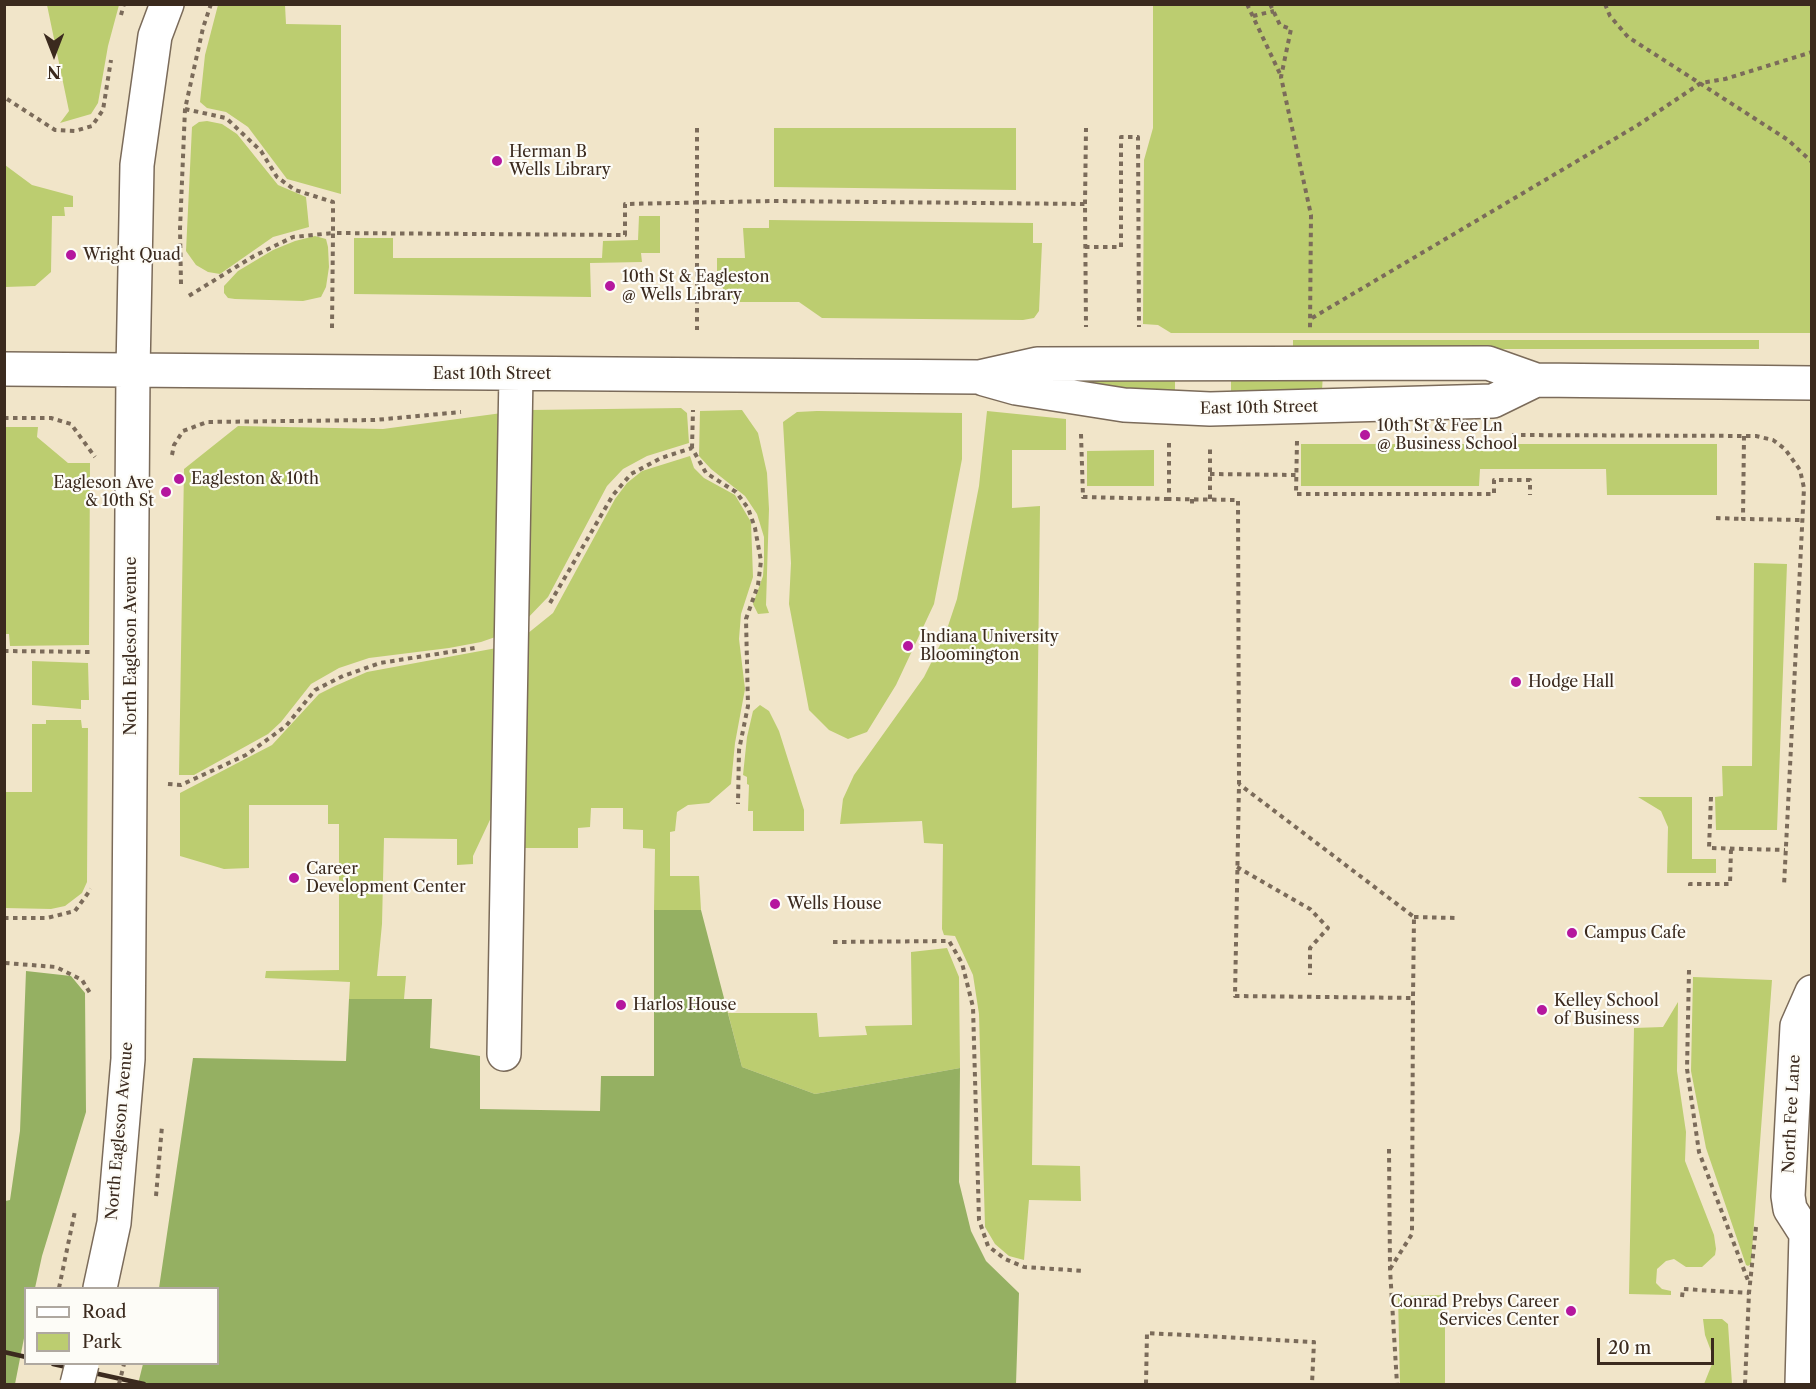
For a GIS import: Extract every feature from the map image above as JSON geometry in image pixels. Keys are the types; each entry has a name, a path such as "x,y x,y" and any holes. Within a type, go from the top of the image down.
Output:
{"street":[{"name":"North Eagleson Avenue","path":"101,1286 114,1223 128,1059 133,371 137,165 155,36 167,4"},
{"name":"East 10th Street","path":"4,369 979,377 1037,364 1488,363 1536,380 1812,383"},
{"path":"504,1054 516,374"},
{"name":"East 10th Street","path":"979,377 1016,388 1113,404 1210,409 1493,401 1536,380"},
{"name":"North Fee Lane","path":"1802,1384 1809,1232 1790,1209 1788,1196 1797,1026 1812,992"},
{"path":"76,1384 82,1365"}],"path":[{"path":"119,21 124,4"},
{"path":"181,284 180,229 185,109 203,28 211,4"},
{"path":"1247,4 1281,76 1311,215 1312,318 1309,337"},
{"path":"1270,4 1280,25 1291,29 1281,76"},
{"path":"1605,4 1610,16 1628,37 1788,140 1812,162"},
{"path":"1253,16 1274,11"},
{"path":"1312,318 1638,125 1701,83 1725,79 1812,52"},
{"path":"7,99 55,130 75,131 92,126 103,110 113,54"},
{"path":"185,109 226,118 261,151 277,177 295,190 333,202 332,327"},
{"path":"697,128 697,330"},
{"path":"1086,128 1086,314"},
{"path":"1085,247 1121,247 1121,137 1137,137 1139,334"},
{"path":"187,297 254,256 293,237 333,233 625,235 625,204 799,201 1085,204"},
{"path":"693,403 692,448 706,473 736,492 748,508 756,528 761,561 758,585 746,619 748,706 739,750 738,804"},
{"path":"171,461 174,444 183,431 207,422 375,420 516,407"},
{"path":"4,418 51,418 71,424 87,443 97,461"},
{"path":"1081,432 1083,497 1238,500 1239,784 1235,996 1413,998"},
{"path":"1168,435 1168,499"},
{"path":"1297,435 1296,496 1494,494 1494,480 1530,480 1530,495"},
{"path":"1509,435 1744,436 1773,440 1785,449 1800,470 1804,488 1784,886"},
{"path":"1743,519 1744,436"},
{"path":"1210,444 1210,499"},
{"path":"168,784 181,785 208,775 246,755 286,726 315,690 354,671 380,663 454,653 511,640 536,622 557,595 621,483 631,474 661,458 692,448"},
{"path":"1210,474 1296,475"},
{"path":"1192,499 1192,508"},
{"path":"1716,518 1801,520"},
{"path":"95,640 95,664"},
{"path":"4,651 95,652"},
{"path":"168,772 168,796"},
{"path":"1239,784 1414,917 1456,918"},
{"path":"1711,797 1709,848 1785,850"},
{"path":"1690,886 1690,884 1730,884 1731,849"},
{"path":"1237,867 1310,909 1328,928 1311,948 1310,975"},
{"path":"4,918 47,918 75,911 93,888"},
{"path":"1390,1269 1412,1234 1414,917"},
{"path":"833,942 949,941 962,963 973,1006 979,1220 988,1246 1005,1259 1024,1267 1085,1270"},
{"path":"5,963 56,967 82,980 95,1002"},
{"path":"1689,970 1687,1069 1699,1152 1750,1286"},
{"path":"154,1208 160,1174 163,1120"},
{"path":"1389,1149 1390,1269 1397,1384"},
{"path":"59,1287 62,1271"},
{"path":"1682,1297 1683,1289 1749,1293"},
{"path":"1146,1384 1147,1333 1314,1342 1312,1384"},
{"path":"119,1384 124,1365"}],"green space":[{"path":"47,5 119,5 108,46 98,103 91,114 60,123 69,111"},
{"path":"218,5 285,5 286,24 341,25 341,194 287,179 248,127 226,112 207,108 200,102 205,55"},
{"path":"1153,5 1811,5 1811,333 1171,333 1158,325 1143,324 1144,160 1153,128"},
{"path":"199,122 222,124 237,134 278,185 306,197 309,227 273,237 220,274 208,272 196,265 186,251 192,127"},
{"path":"774,128 1016,128 1016,190 774,187"},
{"path":"5,165 32,185 73,196 73,207 64,207 65,216 52,216 51,272 35,286 5,287"},
{"path":"639,216 660,216 660,253 641,253 642,262 590,263 591,297 354,294 354,238 393,238 393,258 602,258 603,241 638,240"},
{"path":"769,220 1033,223 1033,243 1042,243 1039,311 1034,318 1023,320 822,318 799,302 740,302 728,297 717,278 717,258 745,258 743,228 769,228"},
{"path":"315,236 326,239 328,247 329,267 326,287 321,297 303,301 235,299 228,298 224,293 224,286 238,271 273,250"},
{"path":"1293,340 1759,340 1759,349 1293,349"},
{"path":"1084,370 1175,371 1175,398 1085,390"},
{"path":"1231,371 1323,372 1322,391 1231,398"},
{"path":"681,408 687,413 689,443 647,456 623,469 607,486 548,597 523,623 531,410"},
{"path":"742,410 758,433 767,473 769,509 766,605 769,613 758,614 753,604 763,576 764,561 764,537 757,514 745,496 711,469 699,456 700,411"},
{"path":"987,411 1066,419 1066,450 1012,450 1012,508 1040,506 1032,1165 1080,1166 1081,1201 1029,1200 1024,1260 1009,1256 995,1244 985,1227 979,1014 973,975 955,936 944,935 942,929 943,844 924,843 922,821 840,824 843,799 854,775 924,677 945,635 957,599 979,486"},
{"path":"797,412 962,413 962,459 934,604 896,685 867,732 848,739 829,730 809,710 789,604 791,563 783,422"},
{"path":"502,413 501,635 481,642 449,648 369,658 339,668 311,684 281,722 268,734 194,775 179,775 184,469 238,426 383,429"},
{"path":"4,427 38,427 37,437 68,463 90,463 89,645 10,646 9,634 5,634"},
{"path":"1301,444 1717,444 1717,495 1607,495 1606,469 1480,469 1479,486 1301,486"},
{"path":"1154,450 1154,486 1087,486 1087,451"},
{"path":"690,456 694,468 704,478 735,495 751,522 753,577 741,614 739,639 745,689 735,743 731,784 709,803 688,805 677,812 675,831 670,832 670,876 699,876 701,910 654,910 655,849 643,848 643,830 623,829 623,808 591,808 590,827 578,828 578,848 518,848 522,638 553,613 615,499 627,483 642,471"},
{"path":"1754,563 1787,564 1777,830 1716,830 1715,797 1723,796 1722,766 1752,766"},
{"path":"502,647 496,807 473,856 473,864 457,865 457,839 384,838 382,924 377,976 406,976 404,999 349,999 350,982 265,978 266,971 339,970 339,824 328,824 328,805 249,805 249,868 224,869 180,856 180,793 272,745 319,694 335,686 367,672"},
{"path":"32,661 88,663 89,700 81,700 81,709 32,705"},
{"path":"760,705 769,711 779,731 804,810 804,831 753,831 753,811 748,811 749,785 747,777 743,775 747,737 753,711"},
{"path":"46,720 81,720 82,728 88,728 87,882 82,893 65,906 51,909 5,908 5,792 32,792 32,724 46,724"},
{"path":"1638,797 1692,797 1692,859 1716,859 1716,873 1667,873 1668,827 1661,811"},
{"path":"654,910 701,910 742,1067 815,1094 960,1068 959,1182 971,1231 986,1261 1019,1293 1016,1384 138,1384 143,1365 219,1365 219,1287 159,1287 193,1058 346,1061 349,999 432,999 430,1048 480,1056 480,1109 600,1111 601,1076 654,1076"},
{"path":"947,948 959,977 960,1068 815,1094 742,1067 728,1013 817,1013 819,1037 867,1035 865,1026 912,1025 911,952"},
{"path":"26,971 71,976 85,993 86,1112 42,1256 35,1287 24,1287 24,1338 15,1384 5,1384 5,1201 10,1200 20,1131"},
{"path":"1693,977 1772,980 1751,1264 1748,1266 1706,1148 1691,1071"},
{"path":"1678,1002 1677,1071 1686,1132 1685,1161 1714,1235 1715,1255 1702,1267 1686,1267 1674,1259 1666,1261 1657,1269 1656,1283 1662,1289 1671,1291 1671,1295 1629,1294 1634,1028 1663,1027"},
{"path":"1445,1295 1445,1384 1400,1384 1398,1296"},
{"path":"1703,1319 1722,1319 1728,1324 1732,1384 1704,1384 1714,1359 1705,1335"}],"railway":[{"path":"4,1352 24,1357"},
{"path":"58,1365 144,1384"}],"place":[{"name":"Herman B Wells Library","path":"497,161"},
{"name":"Wright Quad","path":"71,255"},
{"name":"10th St & Eagleston @ Wells Library","path":"610,286"},
{"name":"10th St & Fee Ln @ Business School","path":"1365,435"},
{"name":"Eagleston & 10th","path":"179,479"},
{"name":"Eagleson Ave & 10th St","path":"166,492"},
{"name":"Indiana University Bloomington","path":"908,646"},
{"name":"Hodge Hall","path":"1516,682"},
{"name":"Career Development Center","path":"294,878"},
{"name":"Wells House","path":"775,904"},
{"name":"Campus Cafe","path":"1572,933"},
{"name":"Harlos House","path":"621,1005"},
{"name":"Kelley School of Business","path":"1542,1010"},
{"name":"Conrad Prebys Career Services Center","path":"1571,1311"}]}
